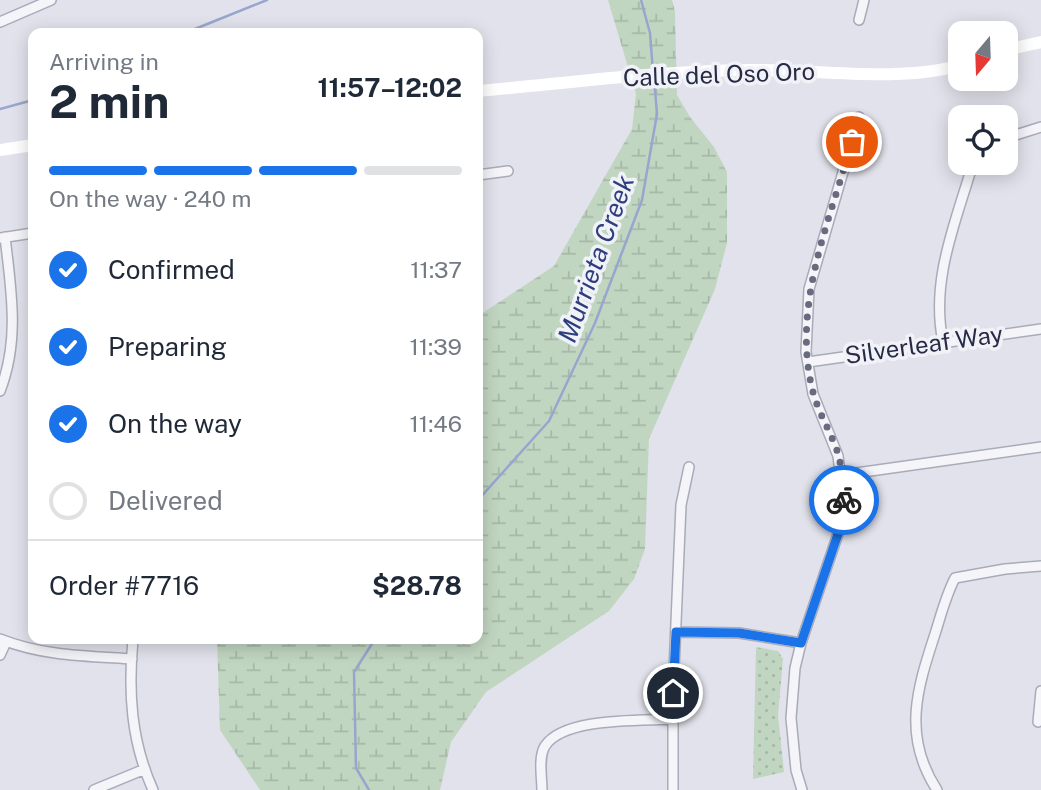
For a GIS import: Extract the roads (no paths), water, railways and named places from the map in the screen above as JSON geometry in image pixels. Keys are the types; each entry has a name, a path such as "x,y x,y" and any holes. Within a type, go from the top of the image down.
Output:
{"main road":[{"path":"1018,47 1041,42"},
{"name":"Calle del Oso Oro","path":"483,92 701,70 786,69 901,73 948,68"},
{"path":"0,149 28,146"}],"street":[{"path":"0,22 51,0"},
{"path":"859,20 864,0"},
{"path":"802,790 796,770 791,718 795,668 840,528 844,506 838,456 813,394 806,331 809,289 859,117"},
{"path":"1018,134 1041,127"},
{"path":"483,174 508,171"},
{"path":"943,342 938,308 939,281 970,175"},
{"path":"0,391 12,352 13,331 12,299 3,237 28,234"},
{"name":"Silverleaf Way","path":"808,362 1041,329"},
{"path":"842,474 1041,447"},
{"path":"673,790 672,719 681,505 689,467"},
{"path":"937,790 923,761 917,735 915,707 948,590 956,578 1041,566"},
{"path":"676,632 739,633 801,643"},
{"path":"0,655 3,640 45,653 132,659"},
{"path":"134,644 131,706 139,756 153,790"},
{"path":"1038,722 1041,691"},
{"path":"542,790 542,756 545,746 555,738 576,727 594,723 672,719"},
{"path":"94,790 145,769"}],"waterway":[{"path":"197,28 267,0"},
{"name":"Murrieta Creek","path":"641,0 650,33 653,72"},
{"name":"Murrieta Creek","path":"483,494 549,421 595,323 642,200 657,114 654,78"},
{"path":"0,109 28,101"},
{"name":"Murrieta Creek","path":"369,790 356,768 354,672 372,644"}]}
